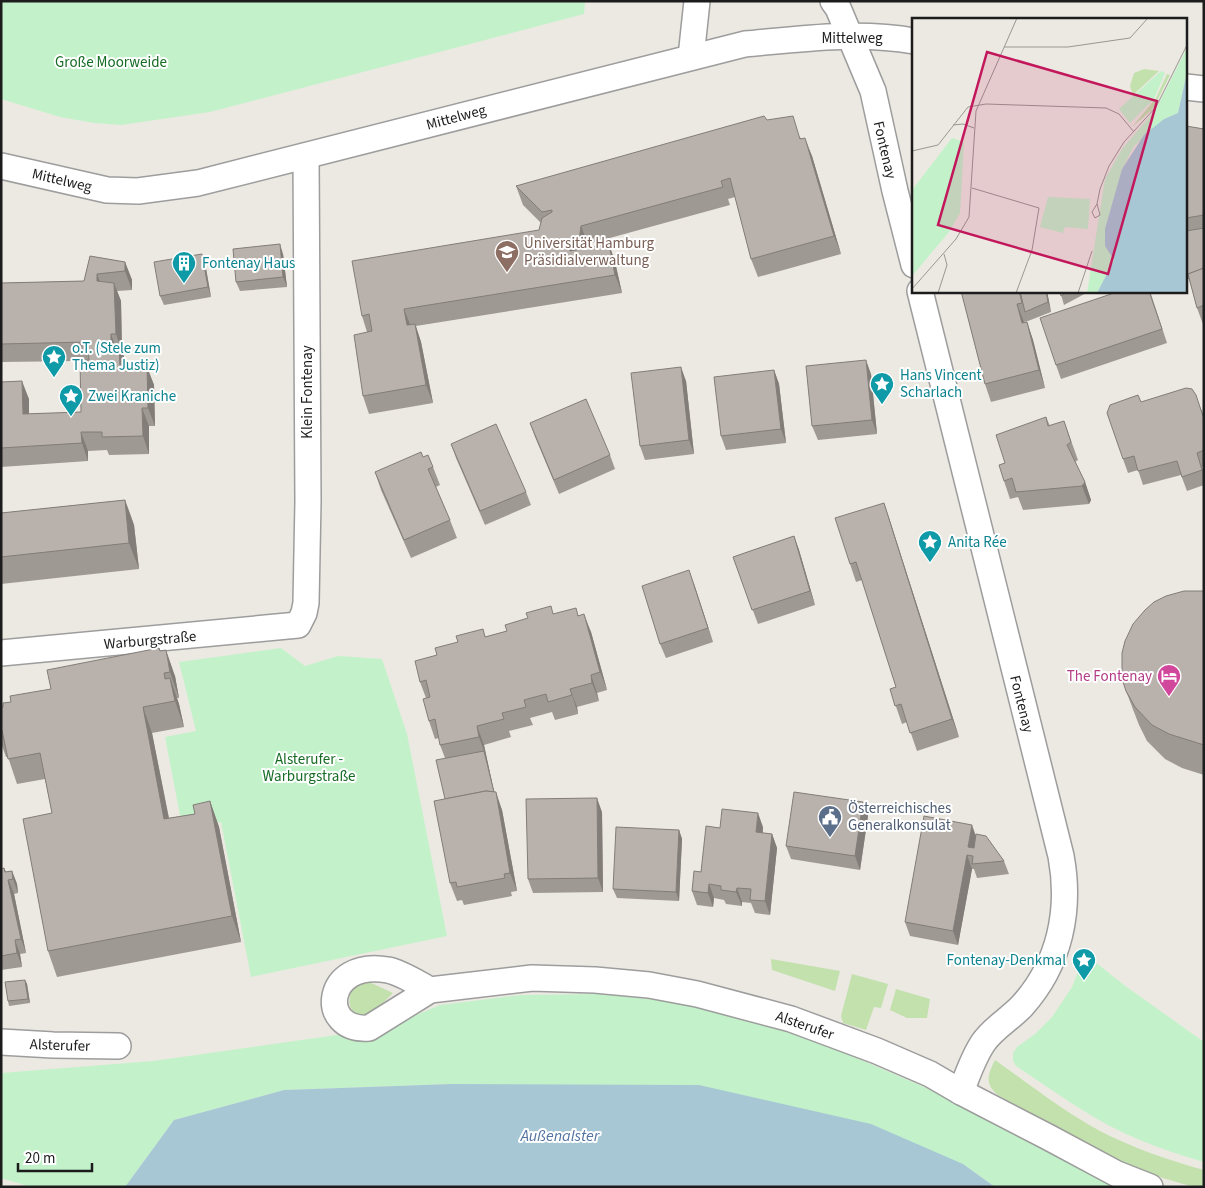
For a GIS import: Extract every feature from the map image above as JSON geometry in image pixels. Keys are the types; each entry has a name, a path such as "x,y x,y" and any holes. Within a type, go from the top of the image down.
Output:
{"street":[{"path":"691,57 697,1"},
{"name":"Fontenay","path":"833,1 851,37 872,91 912,257"},
{"name":"Mittelweg","path":"1,166 107,190 138,191 198,183 744,44 805,38 851,37 879,37 912,41"},
{"path":"1188,87 1204,89"},
{"name":"Klein Fontenay","path":"298,626 306,603 308,472 306,156"},
{"name":"Fontenay","path":"920,292 1061,856 1064,882 1065,911 1059,940 1049,968 1034,993 1015,1014 994,1030 983,1043 961,1092"},
{"name":"Warburgstraße","path":"1,653 298,626"},
{"name":"Alsterufer","path":"430,990 532,978 595,980 649,985 688,992 753,1008 826,1030 930,1074 1116,1174 1150,1187"},
{"name":"Alsterufer","path":"1,1042 118,1046"}],"green space":[{"name":"Große Moorweide","path":"1,1 585,1 584,14 210,112 121,125 94,123 60,117 1,99"},
{"name":"Alsterufer - Warburgstraße","path":"281,648 305,666 338,656 382,659 407,734 447,936 251,977 221,822 182,826 165,737 196,731 179,662"},
{"path":"1085,954 1124,985 1204,1042 1204,1162 1153,1145 1110,1126 1056,1093 1016,1066 1013,1061 1013,1053 1017,1047 1035,1034 1052,1017 1072,987"},
{"path":"771,959 840,971 835,991 772,970"},
{"path":"852,974 888,984 881,1008 874,1007 866,1030 843,1023 841,1016"},
{"path":"367,981 393,993 371,1015 358,1015 351,1009 349,998 353,986"},
{"path":"896,989 930,999 927,1018 907,1018 890,1010"},
{"path":"603,994 666,1001 749,1016 829,1046 924,1087 1125,1187 995,1187 963,1164 451,1084 284,1090 174,1120 125,1187 31,1187 1,1178 1,1073 153,1061 386,1028 440,1005 521,995"},
{"path":"995,1060 1059,1106 1100,1131 1151,1153 1204,1170 1204,1187 1178,1183 1120,1162 998,1095 989,1083"}],"water":[{"name":"Außenalster","path":"451,1084 699,1085 871,1124 963,1164 995,1187 125,1187 174,1120 284,1090"}],"building":[{"name":"Universität Hamburg Präsidialverwaltung","path":"764,116 767,120 793,116 800,139 805,138 834,236 751,259 730,178 721,181 723,187 581,226 579,241 569,248 570,251 609,244 615,275 404,309 407,325 415,324 426,385 363,396 354,335 372,331 369,314 362,316 352,261 539,230 542,218 552,212 552,210 542,212 516,186"},
{"path":"1188,126 1204,129 1204,215 1188,218"},
{"path":"1204,228 1204,268 1188,274 1188,231"},
{"path":"280,244 283,277 236,282 233,249"},
{"name":"Fontenay Haus","path":"202,254 208,287 160,296 154,262"},
{"path":"90,256 125,262 125,271 97,274 97,281 114,283 116,334 111,334 111,344 119,344 120,368 147,367 148,408 142,408 143,436 102,437 102,432 81,432 82,443 1,448 1,382 22,381 23,414 81,412 80,361 89,360 88,342 1,344 1,283 84,281"},
{"path":"1204,268 1204,305 1197,308 1188,274"},
{"path":"961,292 1019,292 1022,303 1017,304 1022,323 1027,322 1039,370 985,384"},
{"path":"1020,292 1046,292 1048,302 1025,312"},
{"path":"1117,292 1149,292 1162,329 1056,365 1040,318"},
{"path":"866,360 872,420 812,426 806,366"},
{"path":"681,367 689,440 640,446 631,373"},
{"path":"774,370 781,429 721,436 714,377"},
{"path":"1186,388 1192,389 1196,395 1204,419 1204,450 1197,453 1202,470 1182,477 1177,461 1138,471 1134,456 1123,459 1107,413 1110,405 1138,395 1141,402"},
{"path":"586,399 610,455 554,480 530,423"},
{"path":"1046,417 1048,426 1064,421 1071,442 1067,445 1085,482 1082,486 1016,492 1012,478 1004,481 999,465 1005,463 996,435"},
{"path":"496,424 526,492 480,511 451,444"},
{"path":"421,452 423,457 428,455 433,467 428,469 450,520 404,540 375,472"},
{"path":"125,500 129,543 1,557 1,513"},
{"path":"884,503 952,719 910,733 901,704 895,706 890,689 896,687 856,562 850,564 835,518"},
{"path":"794,536 810,591 752,610 733,557"},
{"path":"689,570 708,628 660,644 642,586"},
{"name":"The Fontenay","path":"1184,591 1204,591 1204,745 1169,734 1152,725 1135,707 1122,679 1122,653 1133,624 1154,602 1166,596"},
{"path":"551,606 553,614 576,608 578,616 584,614 600,672 591,675 592,683 570,689 572,695 548,702 546,694 524,700 526,707 502,713 504,719 477,726 479,737 440,745 435,719 429,721 423,699 430,697 426,680 420,682 415,661 437,655 435,648 458,642 456,636 483,629 485,637 507,631 505,625 528,618 526,613"},
{"path":"159,648 160,651 166,650 170,672 164,673 165,679 170,678 175,701 143,707 164,819 195,814 193,805 210,801 232,916 48,951 23,819 52,813 40,753 8,759 1,730 1,708 3,703 11,702 10,696 51,689 47,670"},
{"path":"484,751 494,792 486,791 445,799 436,760"},
{"path":"486,791 496,792 510,873 504,874 505,878 457,887 456,882 450,883 434,801"},
{"name":"Österreichisches Generalkonsulat","path":"794,792 863,802 855,856 786,846"},
{"path":"597,798 598,878 528,879 526,799"},
{"path":"722,809 758,813 756,832 772,834 765,901 750,900 751,889 737,888 736,892 721,890 721,886 709,884 708,893 692,891 694,871 701,872 706,826 720,828"},
{"path":"924,816 972,825 968,847 974,848 976,834 986,836 1004,861 972,864 973,856 967,855 953,931 905,922"},
{"path":"616,827 679,830 676,892 613,889"},
{"path":"4,868 5,872 12,871 13,879 8,880 21,939 15,940 17,953 1,956 1,869"},
{"path":"25,980 28,999 8,1001 5,982"}],"place":[{"name":"Universität Hamburg Präsidialverwaltung","path":"507,273"},
{"name":"Fontenay Haus","path":"184,284"},
{"name":"o.T. (Stele zum Thema Justiz)","path":"54,378"},
{"name":"Hans Vincent Scharlach","path":"882,405"},
{"name":"Zwei Kraniche","path":"71,417"},
{"name":"Anita Rée","path":"930,563"},
{"name":"The Fontenay","path":"1169,697"},
{"name":"Österreichisches Generalkonsulat","path":"830,838"},
{"name":"Fontenay-Denkmal","path":"1084,981"}]}
